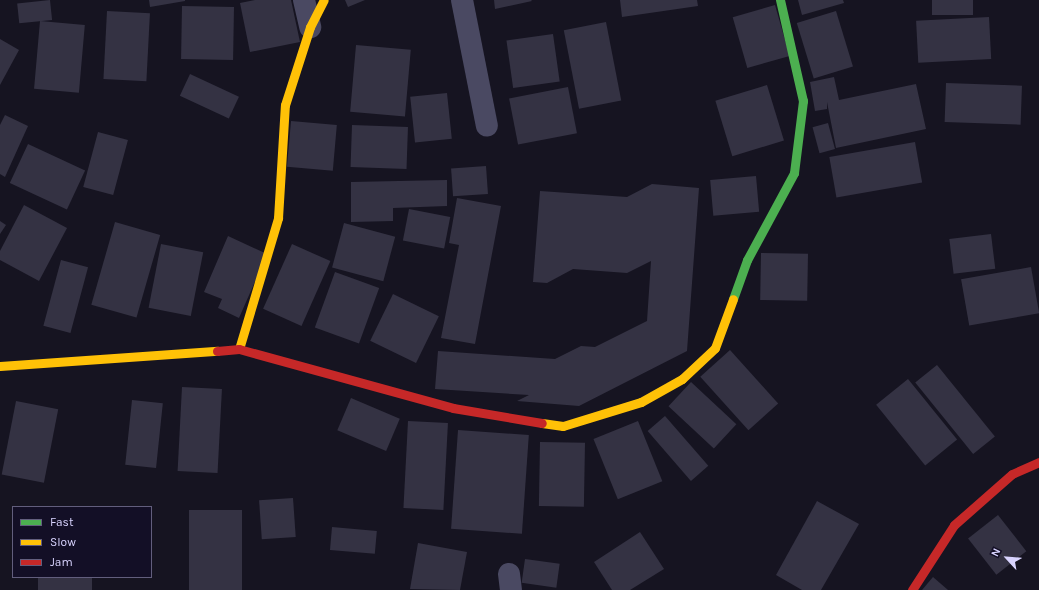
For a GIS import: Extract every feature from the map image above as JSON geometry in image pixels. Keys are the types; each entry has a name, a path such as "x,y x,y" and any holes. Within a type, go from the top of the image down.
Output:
{"street":[{"path":"304,0 310,27"},
{"path":"239,349 278,218 285,105 310,27 324,0"},
{"path":"462,0 487,126"},
{"path":"0,366 239,349 453,408 563,426 641,402 682,379 715,348 747,260 794,172 803,101 780,0"},
{"path":"912,590 954,525 1012,474 1039,462"}],"building":[{"path":"50,0 52,20 19,23 17,3"},
{"path":"149,0 185,0 185,1 150,7"},
{"path":"255,0 291,0 300,42 250,52 240,3"},
{"path":"345,0 365,0 348,7"},
{"path":"494,0 531,0 532,1 495,9"},
{"path":"620,0 697,0 698,6 622,17"},
{"path":"798,0 843,0 844,3 802,15"},
{"path":"932,0 973,0 973,15 932,15"},
{"path":"775,5 790,56 747,68 733,17"},
{"path":"182,6 234,7 233,60 181,59"},
{"path":"107,11 150,13 146,81 103,79"},
{"path":"836,11 853,66 814,78 797,23"},
{"path":"989,17 991,59 918,63 916,21"},
{"path":"40,21 85,25 79,93 34,89"},
{"path":"606,22 621,101 579,109 564,30"},
{"path":"553,34 560,82 513,88 506,41"},
{"path":"0,39 19,50 0,85"},
{"path":"356,45 411,50 405,117 350,112"},
{"path":"190,74 239,97 229,119 180,96"},
{"path":"834,77 839,100 916,84 926,129 836,148 827,102 827,109 815,111 810,82"},
{"path":"946,83 1022,86 1021,125 945,122"},
{"path":"767,85 784,140 732,156 715,101"},
{"path":"568,87 577,133 518,145 509,98"},
{"path":"447,93 452,139 415,143 410,97"},
{"path":"5,115 28,126 5,177 0,174 0,125"},
{"path":"291,121 337,125 333,171 287,167"},
{"path":"828,123 835,149 820,153 813,127"},
{"path":"352,125 408,127 407,169 351,167"},
{"path":"98,132 128,140 113,195 83,187"},
{"path":"915,142 922,182 836,197 829,157"},
{"path":"28,144 85,171 67,210 10,183"},
{"path":"486,166 488,194 453,196 451,168"},
{"path":"756,176 759,212 713,216 710,180"},
{"path":"447,180 447,206 393,208 393,221 351,222 351,182"},
{"path":"652,184 699,188 687,351 579,406 517,401 529,395 435,389 438,351 555,359 581,346 595,347 647,321 651,261 627,273 573,269 547,283 533,282 540,191 627,197"},
{"path":"457,198 501,206 475,344 441,338 459,245 449,243"},
{"path":"24,205 67,228 39,281 0,260 0,251"},
{"path":"409,209 450,217 444,248 403,240"},
{"path":"0,221 6,225 0,234"},
{"path":"115,222 160,235 136,318 91,305"},
{"path":"344,223 395,237 383,281 332,267"},
{"path":"991,234 995,269 954,274 949,239"},
{"path":"228,236 267,254 239,318 218,308 222,299 204,292"},
{"path":"161,244 203,252 191,316 149,308"},
{"path":"292,244 330,261 301,326 263,309"},
{"path":"761,253 808,254 807,301 760,300"},
{"path":"61,260 88,267 70,333 43,326"},
{"path":"1031,267 1039,313 969,326 961,279"},
{"path":"335,272 379,288 359,344 315,327"},
{"path":"393,294 439,316 416,363 370,341"},
{"path":"730,350 778,404 748,430 700,377"},
{"path":"937,365 995,436 973,454 915,383"},
{"path":"908,379 957,440 925,465 876,405"},
{"path":"691,382 736,424 714,448 668,406"},
{"path":"182,387 222,389 218,473 178,471"},
{"path":"351,398 400,419 386,451 337,430"},
{"path":"132,400 163,403 156,468 125,465"},
{"path":"16,401 58,409 44,483 2,475"},
{"path":"665,416 708,466 691,481 648,431"},
{"path":"408,421 448,423 443,510 403,508"},
{"path":"638,421 662,481 618,499 593,439"},
{"path":"458,430 529,435 522,534 451,529"},
{"path":"540,442 585,443 584,507 539,506"},
{"path":"293,498 296,537 262,539 259,500"},
{"path":"817,501 859,524 821,590 802,590 776,575"},
{"path":"189,510 242,510 242,590 189,590"},
{"path":"998,515 1026,551 996,575 968,538"},
{"path":"332,527 377,531 375,554 330,550"},
{"path":"640,532 664,569 630,590 612,590 594,562"},
{"path":"418,543 467,552 460,590 410,589"},
{"path":"525,559 560,564 556,588 522,583"},
{"path":"933,577 948,590 922,590"},
{"path":"38,578 92,578 92,590 38,590"}],"traffic: fast":[{"path":"733,299 747,260 794,173 803,101 780,0"}],"traffic: slow":[{"path":"239,349 278,218 285,105 310,27 324,0"},
{"path":"542,423 563,426 641,402 682,379 715,348 733,299"},
{"path":"0,366 217,351"}],"traffic: jam":[{"path":"217,351 239,349 453,408 542,423"},
{"path":"912,590 954,525 1012,474 1039,462"}]}
